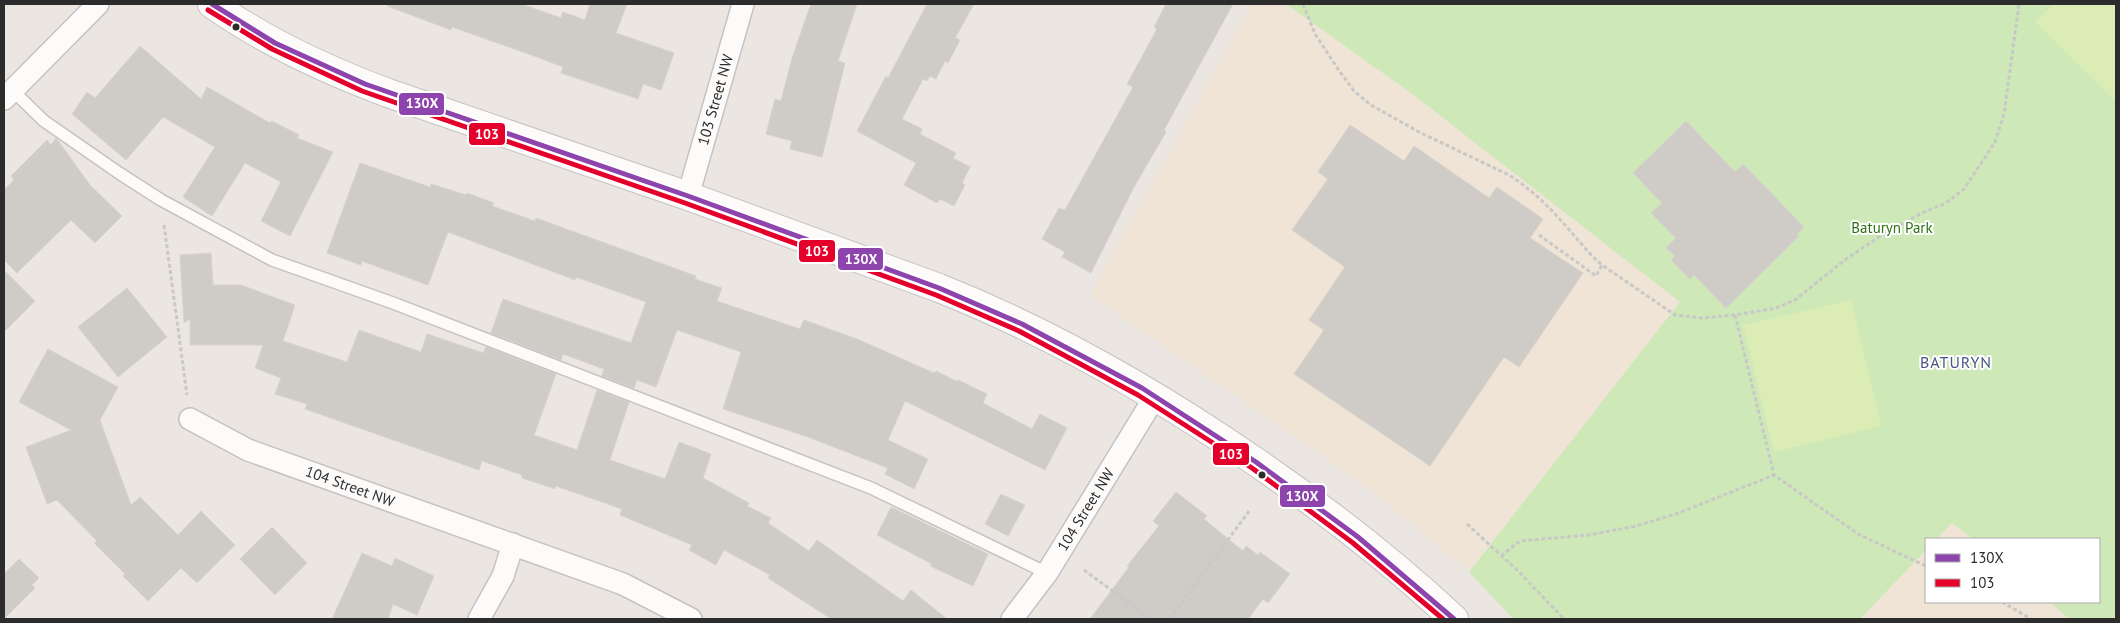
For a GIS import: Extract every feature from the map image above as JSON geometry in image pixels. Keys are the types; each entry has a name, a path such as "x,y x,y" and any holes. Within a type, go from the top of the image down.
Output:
{"street":[{"path":"8,95 98,4"},
{"path":"212,4 273,42 343,76 688,196 975,302 1088,358 1190,416 1305,496 1418,586 1454,619"},
{"name":"103 Street NW","path":"688,196 737,5"},
{"name":"104 Street NW","path":"1012,619 1046,573 1156,395"},
{"name":"104 Street NW","path":"190,419 248,450 623,584 691,619"},
{"path":"479,619 503,576 513,544"}],"lane":[{"path":"8,95 119,173 161,200 272,260 393,303 871,488 1046,573"}],"path":[{"path":"1303,4 1315,34 1354,90 1372,105 1396,121 1509,175 1525,185 1541,198 1602,265 1675,315 1702,318 1776,308 1795,300 1846,259 1882,235 1922,213 1946,203 1964,189 1996,142 2004,114 2019,4"},
{"path":"161,200 190,419"},
{"path":"1539,235 1596,276 1602,265"},
{"path":"1735,315 1774,475 1858,534 1925,566"},
{"path":"1501,556 1520,541 1589,535 1636,526 1676,514 1774,475"},
{"path":"1170,619 1249,511"},
{"path":"1467,524 1564,619"},
{"path":"1084,570 1151,619"},
{"path":"2004,603 2031,619"}],"shaded area":[{"path":"1252,4 1286,4 1411,93 1680,302 1469,572 1367,487 1090,295"},
{"path":"1952,523 1972,538 1937,538"},
{"path":"1925,551 1925,603 2051,603 2069,619 1860,619"}],"green space":[{"name":"Baturyn Park","path":"1286,4 2116,4 2116,619 2069,619 2051,603 2100,603 2100,538 1972,538 1952,523 1937,538 1925,538 1925,551 1860,619 1513,619 1469,572 1680,302 1411,93"},
{"path":"2053,4 2116,4 2116,101 2035,22"},
{"path":"1851,300 1881,426 1774,452 1743,325"}],"building":[{"path":"388,4 521,4 561,18 563,12 585,20 590,4 627,4 616,33 674,53 661,90 643,84 638,99 561,73 563,67 537,57 452,27 451,30 387,6"},
{"path":"811,4 857,4 838,61 845,63 822,157 790,149 792,141 766,134 775,99 781,101 792,58"},
{"path":"927,4 974,4 955,38 960,40 948,63 945,61 936,79 930,76 927,81 923,79 902,119 922,129 920,134 956,153 953,158 970,167 962,183 965,185 954,206 940,199 937,203 904,185 916,163 857,131 886,76 888,78"},
{"path":"1166,4 1233,4 1164,130 1166,132 1134,187 1091,273 1062,257 1065,252 1042,239 1059,208 1065,210 1133,87 1127,84 1157,29 1154,27"},
{"path":"140,46 201,99 207,87 270,123 272,121 299,135 297,138 333,152 290,236 261,221 281,182 245,163 212,216 183,197 215,147 163,117 126,160 72,114 87,92 95,98"},
{"path":"1686,121 1735,172 1743,164 1804,227 1797,234 1799,236 1726,308 1694,275 1690,279 1671,260 1675,256 1666,248 1676,238 1651,213 1662,203 1633,173"},
{"path":"1350,125 1404,161 1414,146 1489,198 1497,187 1543,219 1530,238 1583,273 1519,367 1504,357 1430,466 1294,374 1324,330 1309,320 1345,267 1292,230 1328,179 1318,172"},
{"path":"56,138 90,185 122,216 95,243 71,220 17,273 4,260 4,190 14,180 11,176 47,140 51,145"},
{"path":"360,163 430,187 431,184 466,195 467,193 494,203 492,206 535,221 536,218 696,276 695,279 722,288 717,301 800,329 804,320 857,339 934,373 936,371 958,382 958,380 987,394 983,403 1032,429 1040,414 1067,428 1045,470 905,401 888,440 928,459 914,489 885,474 888,468 808,437 723,409 741,352 677,330 656,387 637,380 634,388 602,376 604,369 563,354 561,360 491,333 503,299 631,343 646,302 576,277 575,280 448,232 428,285 362,261 361,265 327,253"},
{"path":"211,253 213,285 241,285 295,305 283,341 347,362 359,330 421,352 427,334 483,353 486,347 556,374 534,435 577,450 597,390 629,402 610,460 665,479 679,442 711,454 703,478 749,503 747,506 771,518 768,523 809,551 817,540 903,601 911,590 947,619 831,619 768,578 770,575 724,550 716,565 689,550 692,545 620,515 622,509 556,486 555,489 522,478 522,475 482,461 479,470 305,409 307,404 275,394 281,378 255,368 263,345 190,345 190,319 184,323 180,255"},
{"path":"4,270 35,301 4,332"},
{"path":"127,288 167,337 118,377 78,327"},
{"path":"48,349 118,387 100,420 131,505 140,497 178,535 201,511 235,545 197,583 181,568 148,601 123,576 125,574 94,543 97,541 57,500 47,504 26,447 71,430 19,402"},
{"path":"1176,492 1207,516 1204,519 1243,551 1246,546 1258,555 1260,552 1290,574 1268,603 1263,599 1248,619 1090,619 1129,567 1127,566 1159,526 1153,521"},
{"path":"1001,494 1025,505 1008,536 985,524"},
{"path":"891,507 988,554 973,586 930,566 932,564 877,535"},
{"path":"272,527 307,563 275,595 240,559"},
{"path":"362,553 392,566 395,558 434,576 417,615 393,604 388,619 332,619"},
{"path":"19,559 39,578 32,585 35,588 4,619 4,574"}],"transit line":[{"name":"130X","path":"212,4 275,43 365,84 688,196 939,288 1022,324 1142,388 1256,462 1358,537 1454,619"},
{"name":"103","path":"208,10 272,49 362,91 685,203 936,295 1019,331 1138,395 1252,468 1353,543 1443,619"}],"district":[{"name":"BATURYN","path":"1956,362"}]}
